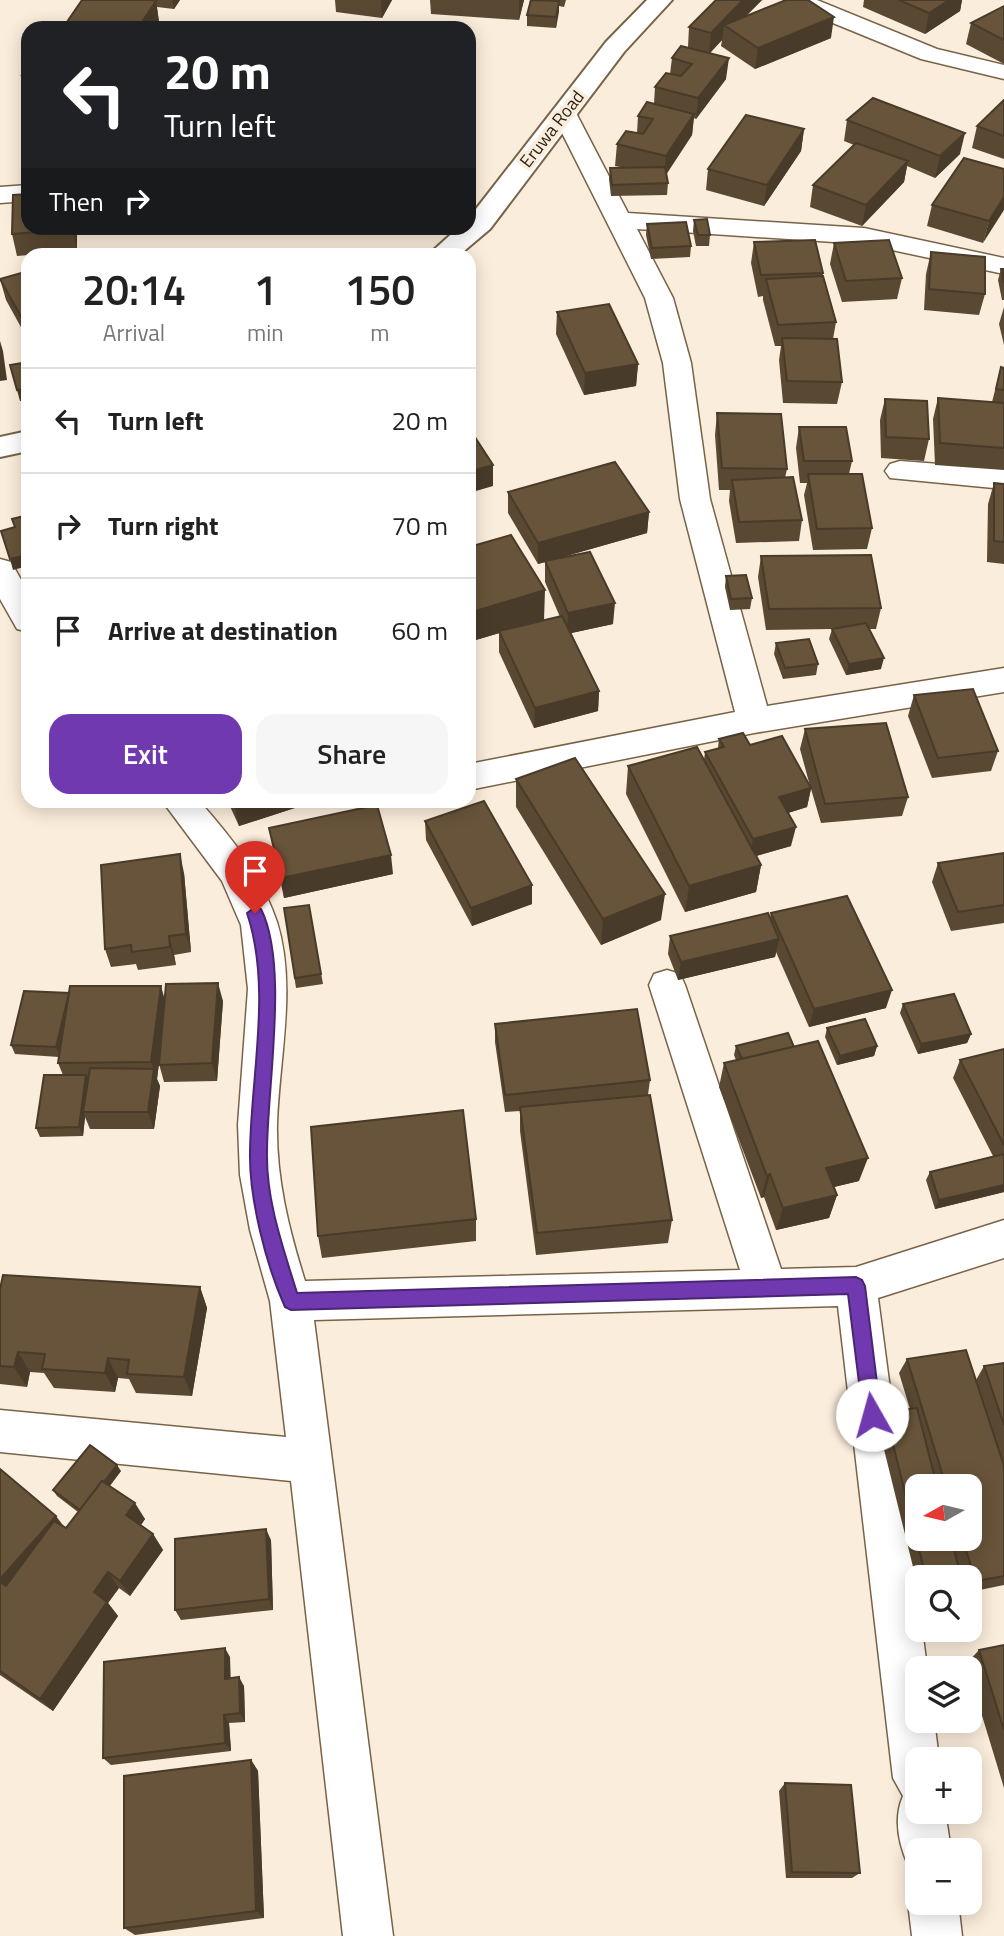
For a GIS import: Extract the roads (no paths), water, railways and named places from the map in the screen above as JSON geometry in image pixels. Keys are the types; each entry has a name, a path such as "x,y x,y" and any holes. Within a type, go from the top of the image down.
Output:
{"main road":[{"name":"Eruwa Road","path":"476,226 615,47 660,0"},
{"name":"Eruwa Road","path":"450,248 466,235"}],"street":[{"path":"797,0 929,54 1004,72"},
{"path":"564,113 659,298 677,363 695,499 754,721"},
{"path":"0,195 21,194"},
{"path":"618,220 864,236 1004,266"},
{"path":"900,471 1004,479"},
{"path":"0,570 21,608"},
{"path":"476,776 754,721 1004,680"},
{"path":"185,808 220,850 250,897 261,929 267,990 258,1154 264,1212 291,1301 368,1936"},
{"path":"667,985 766,1289"},
{"path":"291,1301 856,1286 1004,1239"},
{"path":"856,1286 913,1747"},
{"path":"0,1431 311,1461"},
{"path":"935,1915 937,1936"}]}
